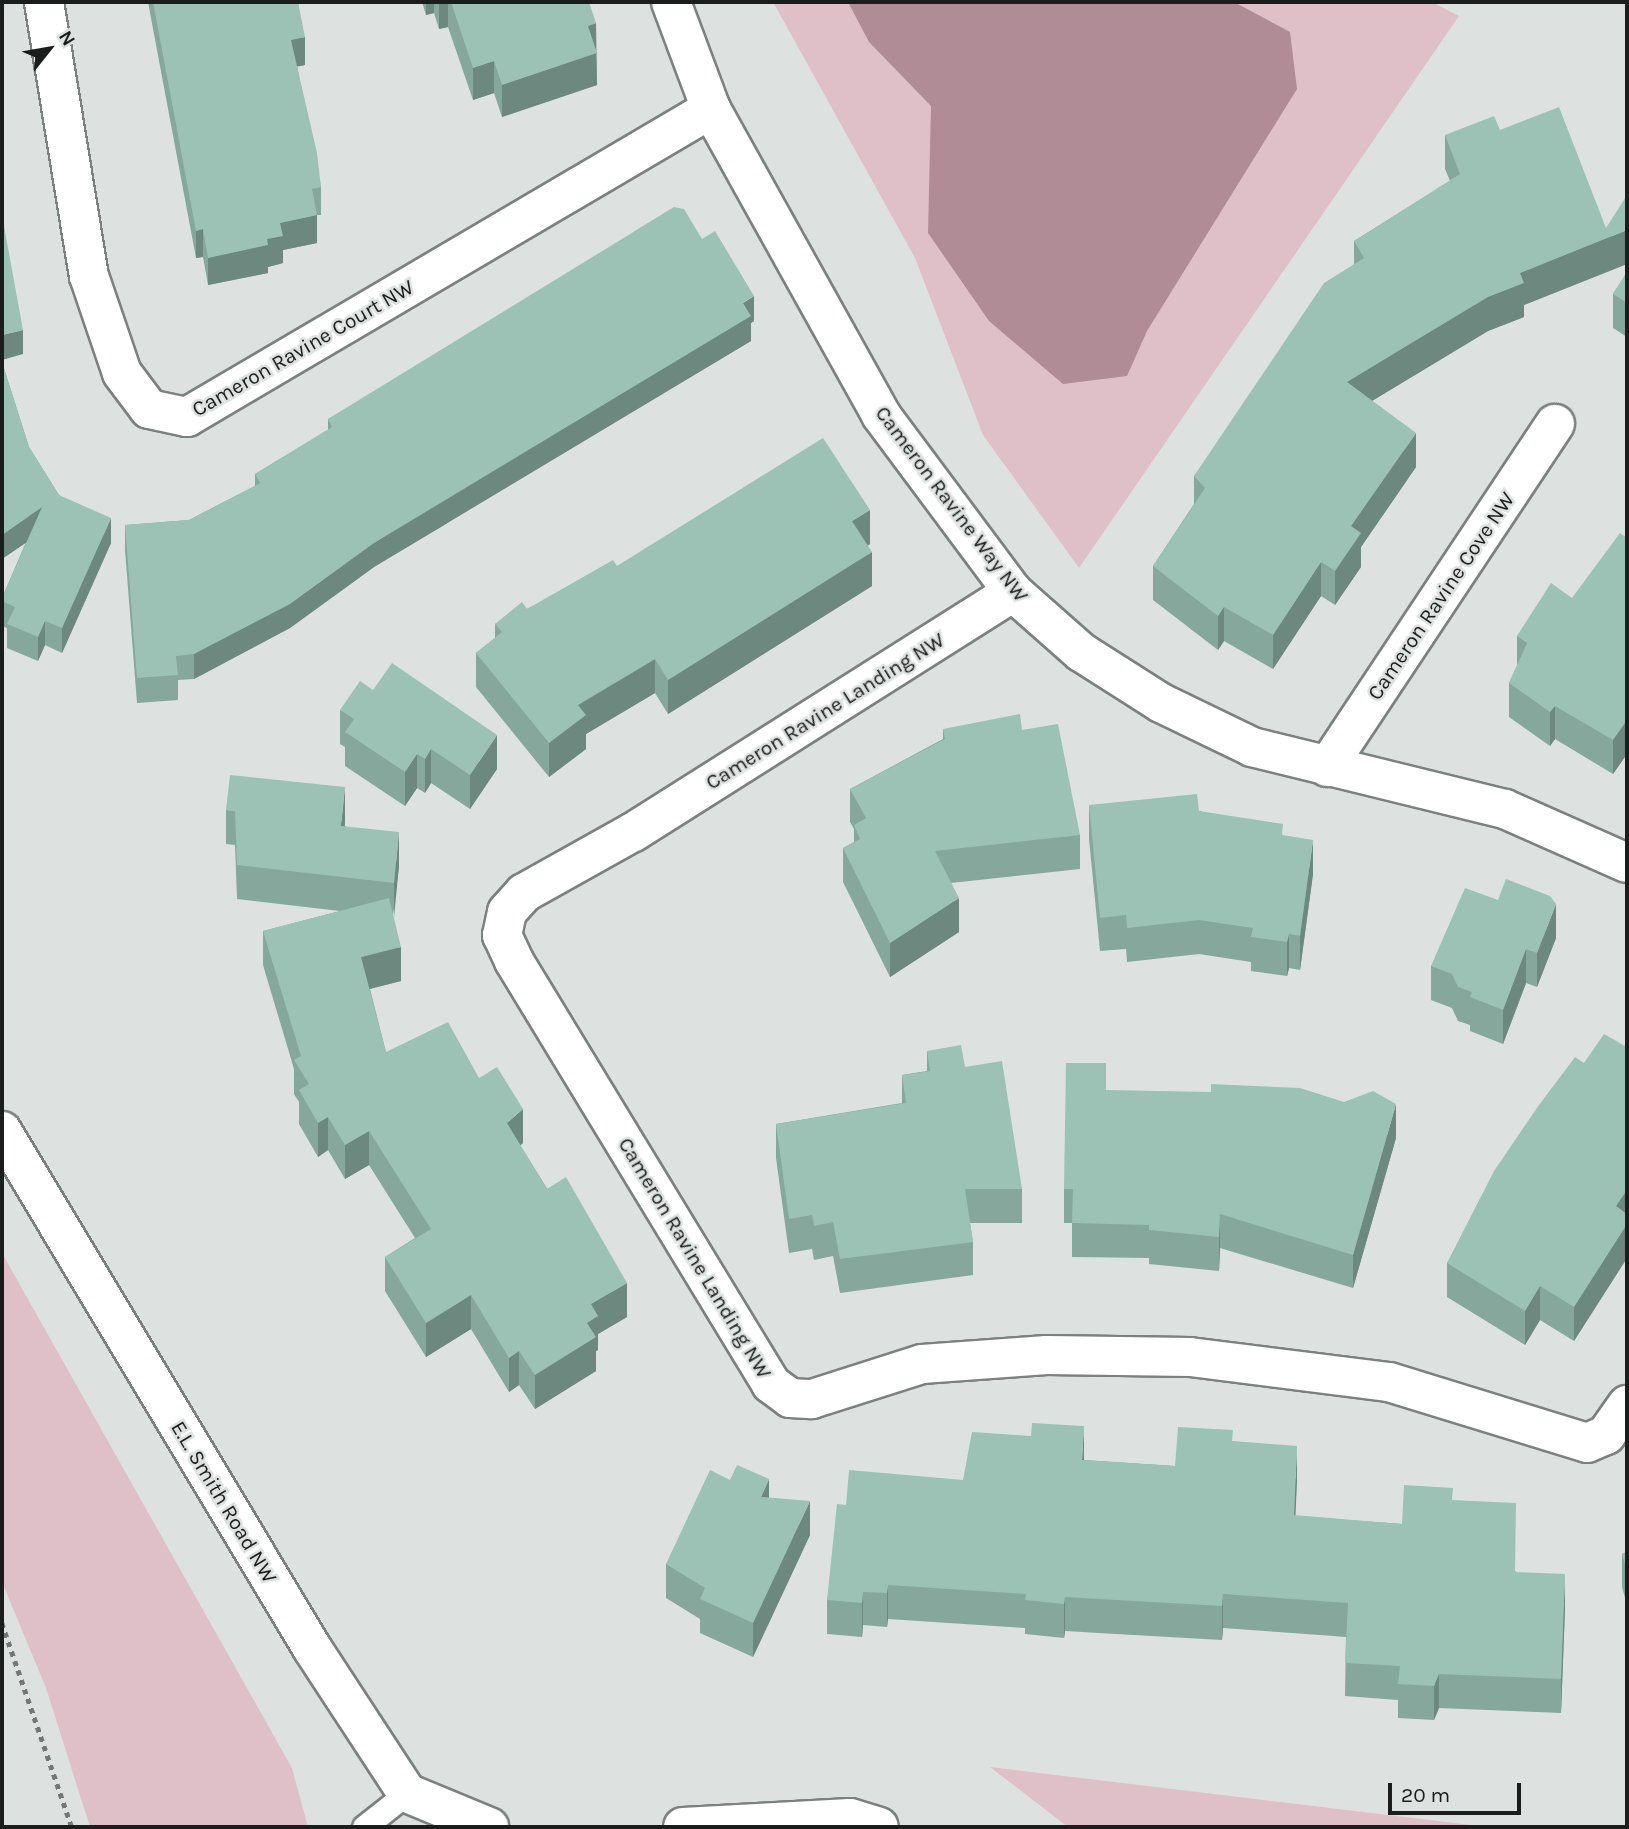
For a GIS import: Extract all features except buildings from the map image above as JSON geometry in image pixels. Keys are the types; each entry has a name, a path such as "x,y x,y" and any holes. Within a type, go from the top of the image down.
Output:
{"street":[{"name":"Cameron Ravine Court NW","path":"44,2 89,276 118,361 149,409 187,417 711,109"},
{"name":"Cameron Ravine Way NW","path":"671,2 711,109 881,415 1013,592 1081,653 1161,703 1252,747 1327,768 1505,809 1627,863"},
{"name":"Cameron Ravine Cove NW","path":"1327,768 1555,425"},
{"name":"Cameron Ravine Landing NW","path":"1013,592 633,832 524,893 507,912 502,936 514,961 771,1384 790,1398 812,1399 922,1364 1047,1355 1190,1357 1390,1382 1587,1443 1606,1435 1627,1405"},
{"name":"E.L. Smith Road NW","path":"2,1131 305,1637 407,1793"},
{"path":"407,1793 489,1827"},
{"path":"682,1827 850,1818 879,1827"}],"lane":[{"path":"364,1827 407,1793"}],"path":[{"path":"2,1623 72,1827"}],"shaded area":[{"path":"773,2 1432,2 1459,16 1079,568 983,435 915,258"},
{"path":"848,2 1234,2 1290,32 1297,89 1147,331 1127,376 1063,384 989,321 928,233 931,106 869,42"},
{"path":"2,1253 292,1768 308,1827 90,1827 46,1688 2,1582"},
{"path":"990,1767 1488,1827 1068,1827"}]}
